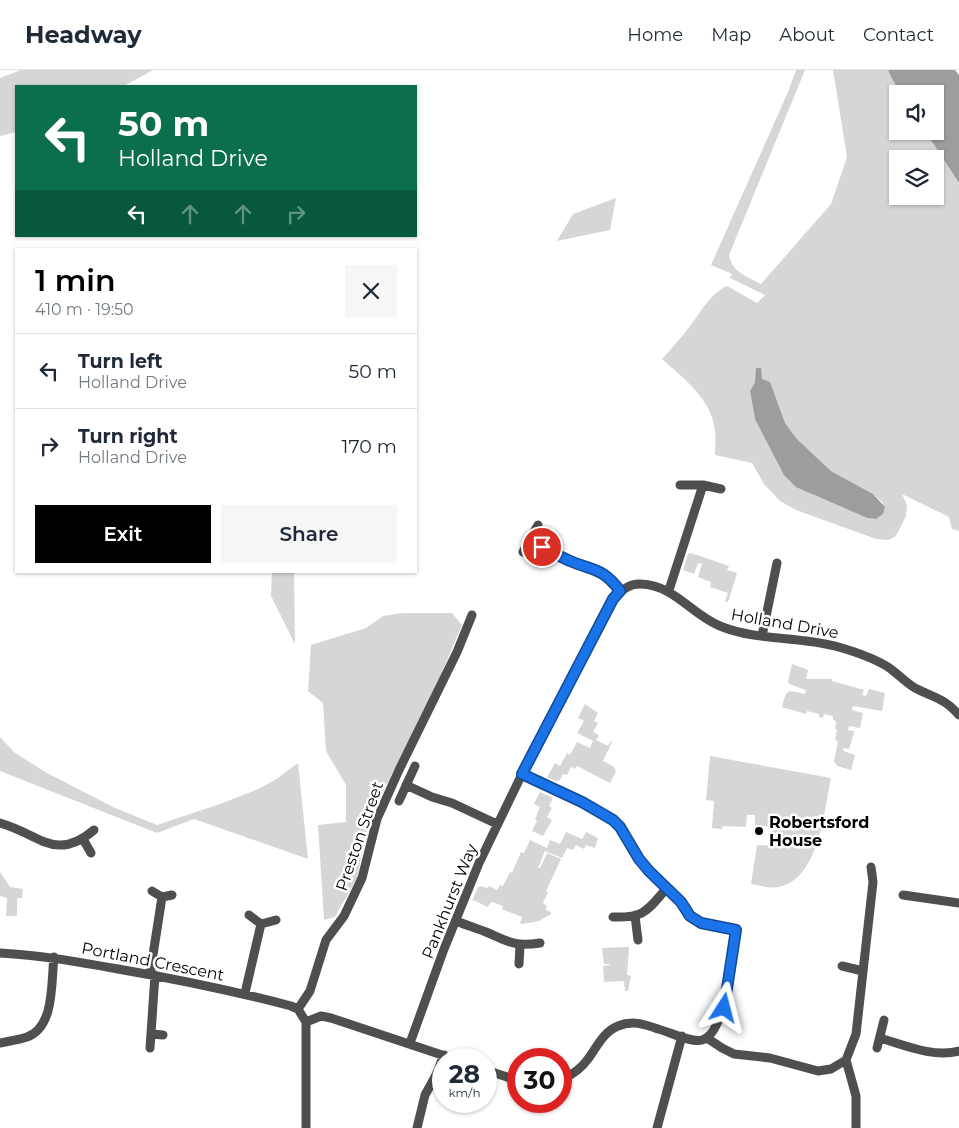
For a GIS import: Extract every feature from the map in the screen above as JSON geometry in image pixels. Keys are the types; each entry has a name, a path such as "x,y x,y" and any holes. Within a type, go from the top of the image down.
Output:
{"street":[{"path":"680,485 703,485 722,490"},
{"path":"669,590 703,485"},
{"path":"523,552 538,525"},
{"path":"530,540 571,562 598,570 613,581 620,591 613,599 522,774 574,798 613,820 620,827 639,859 696,920 701,923 736,930 724,1008 715,1028 707,1038 692,1041 682,1036 632,1022 616,1026 606,1033 588,1060 572,1076"},
{"path":"762,636 777,563"},
{"name":"Holland Drive","path":"620,591 640,583 669,590 706,620 738,632 817,642 865,655 887,667 914,687 944,701 959,715"},
{"name":"Preston Street","path":"298,1009 310,991 326,940 344,916 362,878 377,820 399,770 457,652 472,615"},
{"path":"399,801 414,766"},
{"name":"Pankhurst Way","path":"410,1044 456,921 497,824 522,774"},
{"path":"406,785 432,797 452,803 497,824"},
{"path":"0,823 54,846 66,845 83,839 94,830"},
{"path":"83,839 91,853"},
{"path":"856,1128 856,1096 846,1060 856,1034 873,882 871,867"},
{"path":"613,917 630,918 643,914 666,889"},
{"path":"152,891 162,897 172,895"},
{"path":"903,895 959,902"},
{"path":"150,1048 153,975 162,897"},
{"path":"249,915 261,924"},
{"path":"635,916 638,940"},
{"path":"261,924 276,920"},
{"path":"456,921 506,942 520,944 540,943"},
{"path":"245,994 261,924"},
{"path":"519,964 520,944"},
{"name":"Portland Crescent","path":"0,953 54,957 153,975 245,994 298,1009"},
{"path":"0,1043 28,1037 38,1030 45,1021 54,957"},
{"path":"842,966 863,971"},
{"path":"298,1009 306,1022 306,1128"},
{"path":"306,1022 321,1016 331,1018 432,1051"},
{"path":"877,1048 884,1020"},
{"path":"151,1034 163,1035"},
{"path":"657,1128 682,1036"},
{"path":"707,1038 734,1054 770,1058 818,1071 831,1069 846,1060"},
{"path":"880,1038 934,1052 948,1053 959,1051"},
{"path":"417,1128 425,1095 432,1082"}],"shaded area":[{"path":"21,70 153,70 126,85 15,85 15,132 0,136 0,78"},
{"path":"796,70 805,70 729,255 736,270 761,284 831,204 847,157 833,70 888,70 896,85 889,85 889,140 931,140 937,150 889,150 889,205 944,205 944,160 959,183 959,531 952,529 949,517 902,494 907,505 906,516 895,537 888,540 876,539 796,510 780,501 764,484 752,463 715,455 715,431 709,409 696,390 662,359 711,298 721,289 727,286 757,303 765,295 730,278 732,274 711,265","holes":["755,382 778,404 785,423 797,439 831,471 873,494 883,503 876,519 867,518 814,495 755,419 750,391"]},
{"path":"888,70 955,70 959,75 959,183 944,160 944,150 937,150 931,140 944,140 944,85 896,85"},
{"path":"616,198 610,230 557,241 573,214"},
{"path":"756,368 761,368 762,379 770,382 785,423 797,439 831,471 873,494 885,507 883,514 876,519 867,518 796,487 784,475 755,419 750,391 755,382"},
{"path":"691,553 729,566 727,570 737,573 728,602 725,601 728,593 710,587 711,582 698,577 702,564 698,563 694,574 683,570 688,554"},
{"path":"272,573 294,573 295,644 271,596"},
{"path":"403,613 452,613 462,625 436,686 369,820 357,878 335,917 324,920 318,825 346,822 346,785 326,751 323,703 308,691 311,645 366,628 383,616"},
{"path":"792,664 808,670 806,679 832,679 832,681 864,690 862,695 866,696 869,689 885,693 882,711 853,706 852,710 863,713 860,728 849,726 848,730 854,731 854,733 849,749 844,748 843,751 855,755 851,770 837,766 834,761 838,742 835,740 837,730 835,729 836,721 833,720 833,716 824,714 823,718 819,717 819,714 807,711 806,714 782,707 788,692 794,691 805,694 806,690 789,684"},
{"path":"585,704 598,713 594,721 598,723 593,732 599,735 596,740 608,746 612,742 603,761 613,766 616,771 610,783 577,766 575,769 571,767 567,775 563,774 560,780 556,781 547,777 555,763 560,766 567,753 570,755 577,742 590,748 593,741 577,733 584,721 578,718"},
{"path":"0,737 14,752 45,772 115,808 157,825 256,790 275,780 298,763 308,859 194,819 157,833 0,771"},
{"path":"710,756 831,778 822,825 811,858 803,872 792,882 778,887 751,884 757,845 786,846 790,842 787,837 772,835 772,827 755,825 755,815 747,815 746,827 723,826 722,829 712,828 714,801 706,800"},
{"path":"540,792 553,798 549,806 552,808 547,817 552,820 543,836 532,831 537,821 535,819 540,807 534,804"},
{"path":"566,832 582,839 586,832 598,838 595,848 586,845 584,849 576,845 573,850 567,848 562,858 545,851 538,868 540,868 547,853 561,859 546,891 548,892 543,903 547,906 546,910 551,912 551,914 539,921 522,924 520,923 522,917 502,909 503,906 492,902 487,907 474,900 472,901 478,887 487,888 489,886 497,890 500,885 503,886 510,872 512,873 521,852 524,853 530,840 547,848 550,840 560,844"},
{"path":"0,872 10,887 23,889 22,898 17,898 17,916 6,916 7,898 0,896"},
{"path":"629,947 627,975 631,976 628,991 625,991 624,981 604,982 603,966 610,964 604,964 602,948"}],"place":[{"name":"Robertsford House","path":"759,831"}],"route":[{"path":"542,547 571,562 598,570 613,581 620,591 613,599 522,774 582,802 613,820 632,845 639,859 681,902 690,916 701,923 736,930 724,1008"}]}
